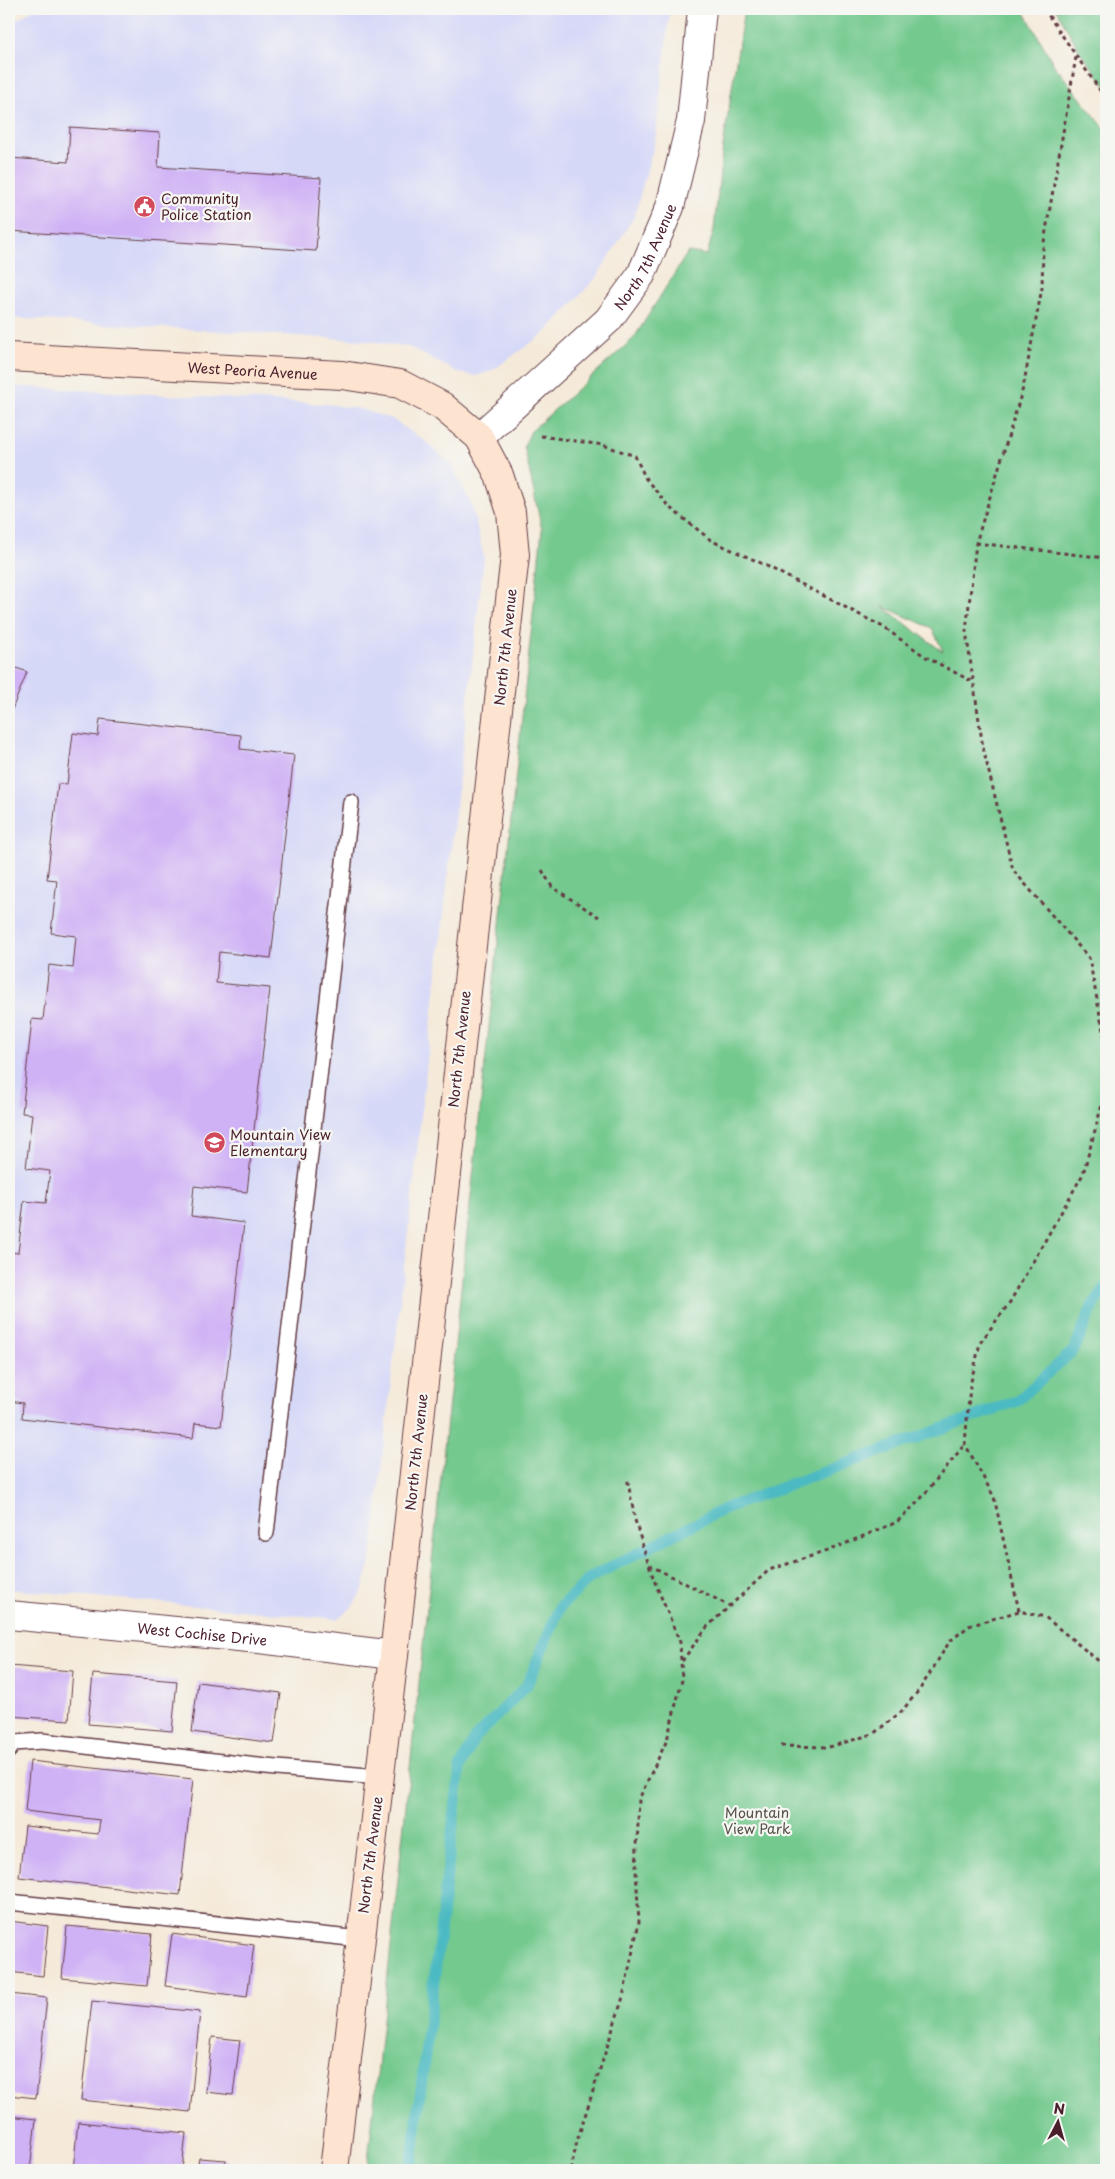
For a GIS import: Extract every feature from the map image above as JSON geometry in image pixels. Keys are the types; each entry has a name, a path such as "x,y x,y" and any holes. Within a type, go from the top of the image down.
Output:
{"street":[{"name":"North 7th Avenue","path":"334,2170 394,1655 515,555 511,512 499,475 479,437 608,320 641,275 670,207 690,121 702,9"},
{"name":"West Peoria Avenue","path":"9,357 342,375 391,382 400,384 442,406 479,437"},
{"name":"West Cochise Drive","path":"9,1615 259,1639 394,1655"}],"lane":[{"path":"266,1533 351,802"},
{"path":"9,1750 14,1743 42,1741 266,1767 379,1777"},
{"path":"9,1902 360,1939"}],"path":[{"path":"1044,9 1106,99"},
{"path":"1076,57 1043,248 1042,288 1023,388 976,543 966,631 983,748 1013,870 1089,958 1106,1046"},
{"path":"540,436 603,445 635,456 646,479 669,507 712,541 761,563 882,627 926,657 973,683"},
{"path":"976,543 1106,558"},
{"path":"542,870 552,887 600,917"},
{"path":"1019,1611 994,1497 965,1444 970,1386 980,1343 1010,1302 1083,1174 1106,1090"},
{"path":"681,1661 707,1627 770,1570 830,1550 897,1522 919,1501 965,1444"},
{"path":"571,2170 577,2141 623,1997 639,1922 636,1871 639,1799 667,1740 682,1680 680,1642 649,1565 634,1520 627,1477"},
{"path":"649,1565 730,1606"},
{"path":"781,1746 829,1747 872,1734 901,1712 920,1689 950,1641 970,1626 1019,1611 1045,1618 1106,1667"}],"shaded area":[{"path":"34,9 670,9 655,142 634,217 596,278 545,333 493,370 476,376 459,373 409,347 360,340 9,318 9,25"},
{"name":"Mountain View Elementary","path":"9,386 327,404 360,409 392,419 425,441 451,464 472,506 484,557 371,1560 363,1590 351,1608 337,1619 9,1589"}],"green space":[{"name":"Mountain View Park","path":"744,9 1023,9 1054,65 1106,130 1106,2170 367,2170 542,530 524,446 531,431 634,338 688,252 707,255 714,229 722,154","holes":["882,606 932,628 943,651"]},
{"path":"1056,9 1106,9 1106,86 1080,52"}],"building":[{"path":"70,127 160,133 158,167 321,178 316,251 9,231 9,158 68,162"},
{"path":"9,665 27,672 9,717"},
{"path":"100,719 241,735 240,749 294,755 271,958 219,952 216,983 270,988 247,1192 194,1186 191,1216 244,1223 221,1426 195,1423 193,1438 22,1418 23,1403 9,1401 9,1252 18,1253 24,1201 46,1203 50,1171 26,1168 32,1114 22,1113 32,1019 43,1020 49,965 73,968 76,936 51,933 57,880 47,879 58,784 67,785 73,733 98,736"},
{"path":"9,1666 73,1671 69,1720 9,1716"},
{"path":"93,1674 177,1681 172,1731 88,1724"},
{"path":"198,1682 281,1693 274,1743 192,1732"},
{"path":"30,1761 193,1779 180,1895 19,1877 25,1826 98,1834 100,1820 25,1811"},
{"path":"9,1921 48,1926 43,1976 9,1972"},
{"path":"67,1926 152,1934 147,1986 62,1978"},
{"path":"172,1934 254,1945 247,1997 165,1986"},
{"path":"9,1994 47,1998 36,2098 9,2095"},
{"path":"92,2001 200,2012 190,2112 81,2100"},
{"path":"212,2037 240,2040 233,2095 206,2092"},
{"path":"9,2116 36,2119 30,2170 9,2170"},
{"path":"78,2122 186,2133 182,2170 73,2170"},
{"path":"199,2158 226,2160 225,2170 197,2170"}],"waterway":[{"path":"411,2170 460,1768 474,1739 527,1685 560,1607 591,1577 726,1508 1017,1401 1074,1350 1093,1305 1106,1287"}],"place":[{"name":"Community Police Station","path":"145,206"},
{"name":"Mountain View Elementary","path":"214,1142"}]}
